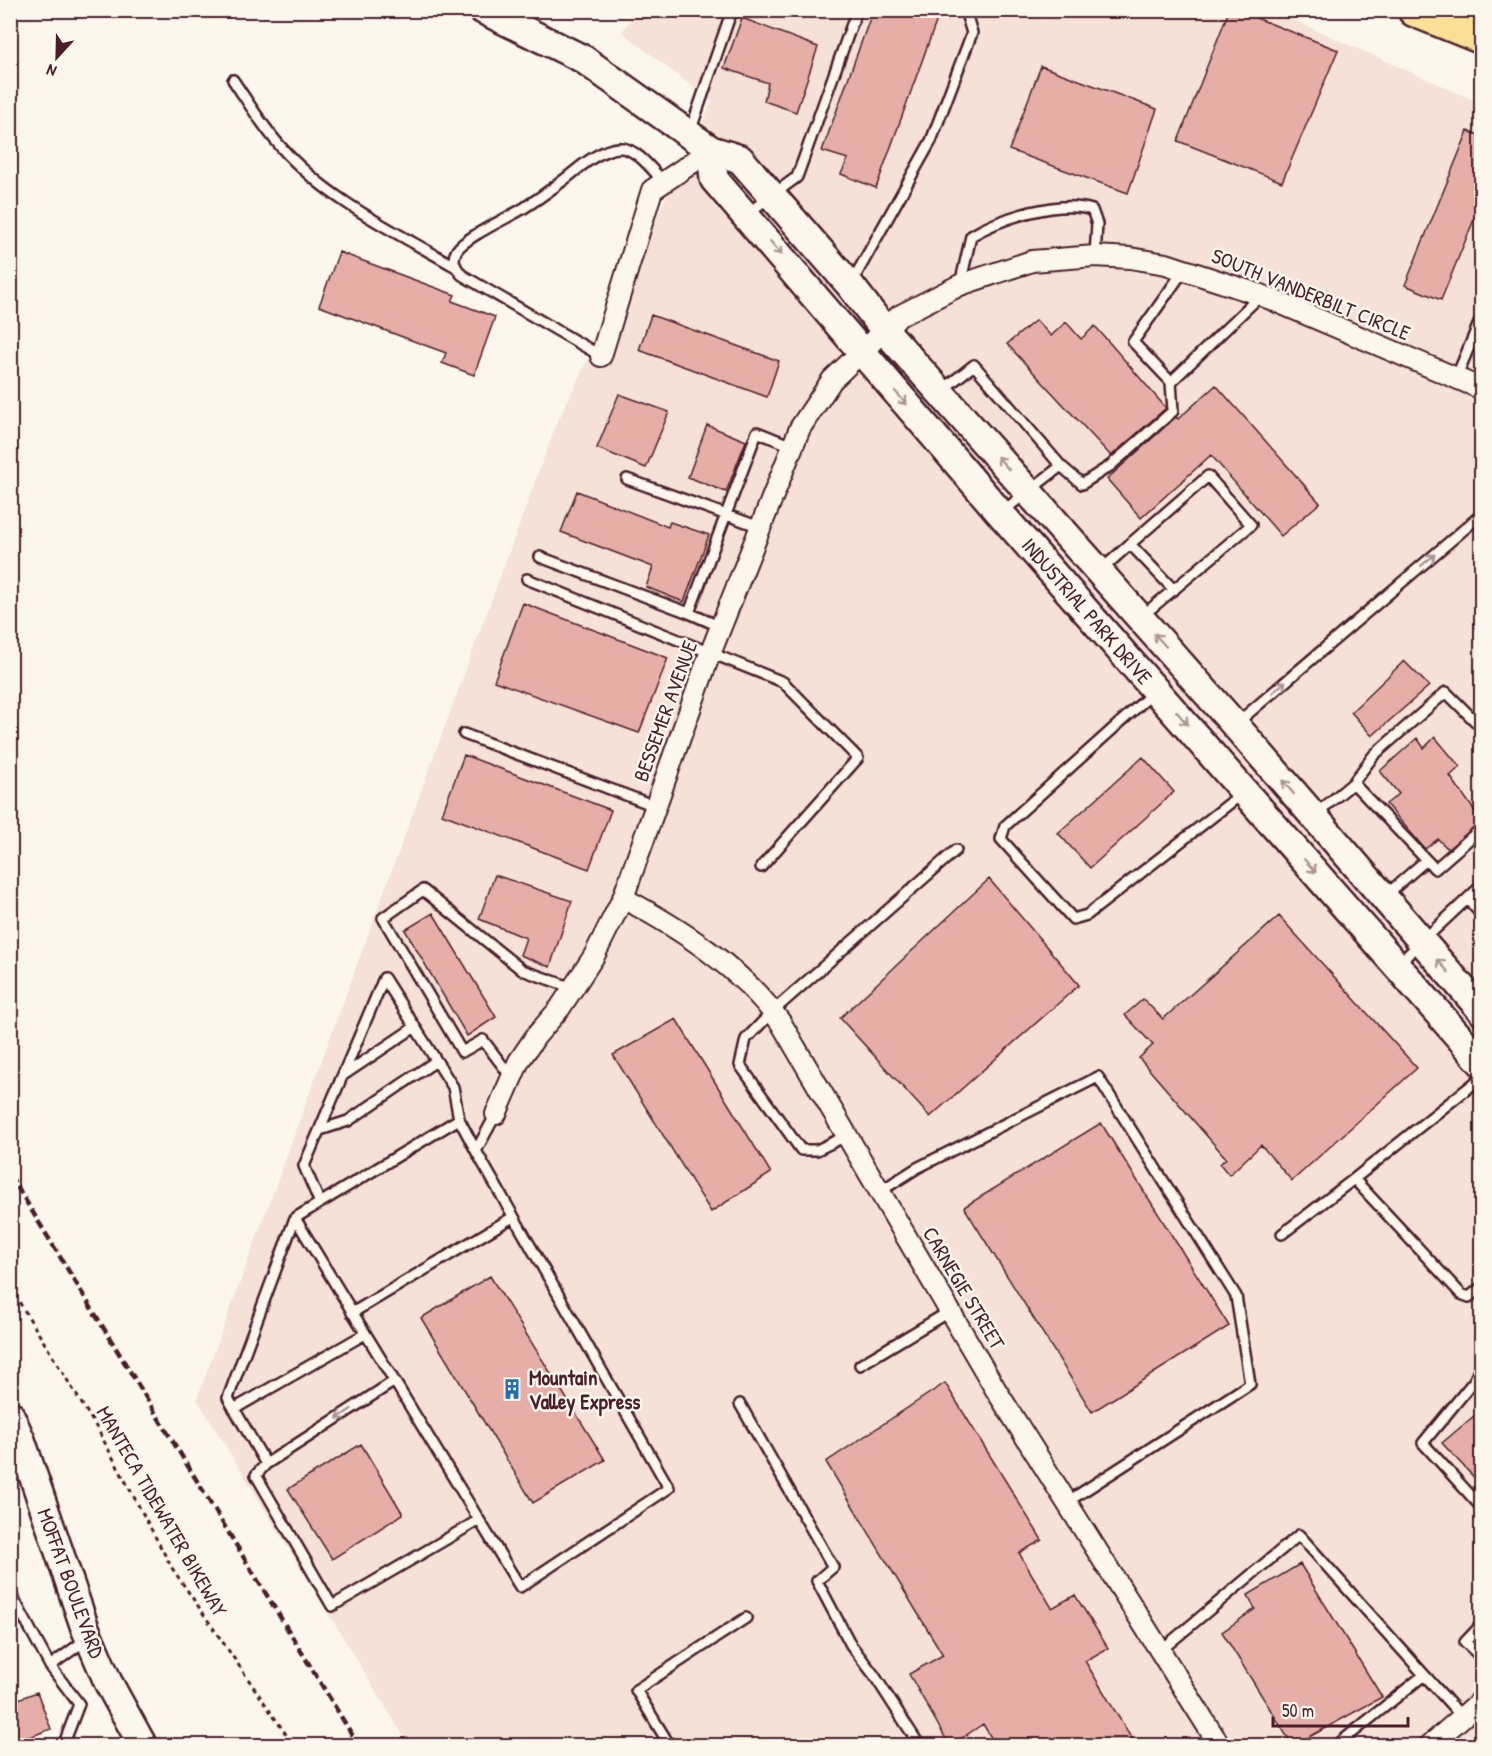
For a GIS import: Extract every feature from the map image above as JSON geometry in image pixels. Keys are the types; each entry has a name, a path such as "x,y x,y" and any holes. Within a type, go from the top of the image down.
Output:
{"highway":[{"path":"1415,10 1482,37"}],"street":[{"name":"INDUSTRIAL PARK DRIVE","path":"483,10 583,58 711,150 740,159 850,285 883,328 1235,725 1482,1011"},
{"name":"INDUSTRIAL PARK DRIVE","path":"711,150 714,179 1000,513 1482,1063"},
{"path":"601,356 652,190 711,150"},
{"name":"SOUTH VANDERBILT CIRCLE","path":"883,328 924,301 960,285 1032,261 1095,256 1130,258 1184,270 1261,295 1482,389"},
{"name":"BESSEMER AVENUE","path":"496,1114 512,1078 536,1036 594,956 622,898 711,652 792,446 816,401 860,350 883,328"},
{"name":"CARNEGIE STREET","path":"622,898 662,919 724,964 772,1011 950,1311 1220,1746"},
{"name":"MOFFAT BOULEVARD","path":"10,1415 89,1638 108,1682 143,1746"},
{"path":"1429,1746 1482,1700"}],"lane":[{"path":"689,134 732,10"},
{"path":"746,214 796,177 857,10"},
{"path":"850,285 932,141 972,33 965,10"},
{"path":"233,80 280,147 350,205 456,267 462,275 601,356"},
{"path":"456,267 454,259 458,249 557,186 586,163 614,148 634,152 664,182"},
{"path":"960,285 971,236 987,227 1026,213 1078,205 1092,210 1097,224 1095,256"},
{"path":"940,392 974,365 1061,465 1082,484 1110,466 1173,411 1171,382 1133,342 1184,270"},
{"path":"1171,382 1261,295"},
{"path":"1456,378 1482,316"},
{"path":"689,613 757,432 792,446"},
{"path":"1000,513 1061,465"},
{"path":"1099,572 1208,476 1251,525 1140,618"},
{"path":"627,480 760,527"},
{"path":"1235,725 1482,514"},
{"path":"1130,544 1174,590"},
{"path":"540,557 721,627"},
{"path":"527,579 783,682 858,758 761,867"},
{"path":"1156,689 1005,826 1001,839 1073,919 1087,915 1245,792"},
{"path":"1313,817 1353,783 1374,755 1446,692 1482,728"},
{"path":"464,734 655,806"},
{"path":"1353,783 1435,869 1482,828"},
{"path":"846,1136 817,1150 801,1150 740,1065 746,1039 772,1011 956,850"},
{"path":"1383,897 1425,861"},
{"path":"1396,965 1482,885"},
{"path":"512,1078 483,1040 462,1052 383,918 423,890 522,970 573,988"},
{"path":"1467,899 1482,915"},
{"path":"295,1218 520,1587 669,1488 476,1151 459,1119 453,1087 384,978 304,1166 320,1203"},
{"path":"342,1076 415,1028"},
{"path":"320,1130 348,1121 436,1061"},
{"path":"879,1192 916,1168 1098,1077 1236,1296 1250,1384 1067,1502"},
{"path":"1282,1234 1482,1077"},
{"path":"476,1151 496,1114"},
{"path":"266,1464 228,1398 295,1218 459,1119"},
{"path":"1354,1179 1461,1294 1469,1297 1482,1287"},
{"path":"352,1313 513,1217"},
{"path":"860,1365 950,1311"},
{"path":"234,1409 365,1334"},
{"path":"1482,1364 1474,1381 1423,1443 1482,1509"},
{"path":"1474,1381 1482,1389"},
{"path":"393,1382 266,1464 256,1475 332,1606 479,1520"},
{"path":"740,1404 833,1567 817,1581 845,1634 920,1746"},
{"path":"1160,1651 1299,1535 1462,1717"},
{"path":"10,1592 50,1666 79,1704 63,1746"},
{"path":"670,1746 636,1690 747,1618"},
{"path":"1482,1624 1465,1642 1482,1658"},
{"path":"50,1666 89,1638"},
{"path":"1336,1746 1425,1675"}],"path":[{"name":"MANTECA TIDEWATER BIKEWAY","path":"10,1287 98,1430 172,1568 294,1746"}],"shaded area":[{"path":"711,10 1273,11 1481,103 1481,1745 409,1745 197,1399 556,425 712,102 622,32 637,11 703,11 709,14"}],"building":[{"path":"873,10 928,10 939,14 876,188 841,174 848,159 822,151"},
{"path":"1229,10 1236,10 1338,50 1282,182 1178,141"},
{"path":"742,18 818,47 796,112 764,101 768,83 724,68"},
{"path":"1041,66 1157,109 1128,193 1009,150"},
{"path":"1468,131 1482,136 1482,200 1441,300 1405,285"},
{"path":"339,252 455,295 452,301 495,317 474,375 442,363 446,353 319,306"},
{"path":"651,315 779,361 767,397 639,350"},
{"path":"1036,320 1051,336 1066,322 1081,339 1095,326 1166,408 1111,456 1007,344"},
{"path":"1216,385 1320,503 1281,536 1211,455 1141,518 1107,479 1176,417 1178,419"},
{"path":"619,394 669,412 646,468 597,448"},
{"path":"707,425 746,441 726,492 688,477"},
{"path":"577,491 668,527 670,522 709,535 684,602 646,587 653,567 561,532"},
{"path":"523,603 668,658 639,733 494,681"},
{"path":"1404,661 1429,686 1372,736 1351,712"},
{"path":"1435,737 1460,767 1450,776 1482,821 1448,849 1438,839 1425,849 1386,804 1399,794 1380,771 1417,738 1424,748"},
{"path":"464,755 611,810 589,869 442,814"},
{"path":"1143,757 1174,792 1090,868 1058,833"},
{"path":"495,875 572,901 550,967 520,955 526,938 479,919"},
{"path":"989,879 1079,985 930,1117 840,1018"},
{"path":"433,913 496,1017 467,1036 405,930"},
{"path":"1279,916 1417,1068 1292,1181 1261,1145 1229,1175 1220,1164 1226,1158 1139,1058 1153,1045 1125,1015 1143,999 1163,1019"},
{"path":"676,1019 771,1173 711,1212 613,1055"},
{"path":"1101,1123 1229,1326 1092,1412 964,1207"},
{"name":"Mountain Valley Express","path":"490,1276 605,1460 533,1503 421,1318"},
{"path":"945,1383 1042,1540 1019,1553 1052,1608 1075,1595 1108,1648 1085,1661 1136,1746 996,1746 983,1724 950,1746 909,1674 943,1655 826,1462"},
{"path":"1482,1409 1482,1486 1442,1443"},
{"path":"361,1444 403,1514 332,1559 288,1489"},
{"path":"1300,1564 1382,1697 1293,1746 1222,1632 1255,1609 1248,1595"},
{"path":"37,1692 51,1729 10,1744 10,1702"}],"railway":[{"path":"10,1175 359,1746"}],"place":[{"name":"Mountain Valley Express","path":"512,1389"}]}
